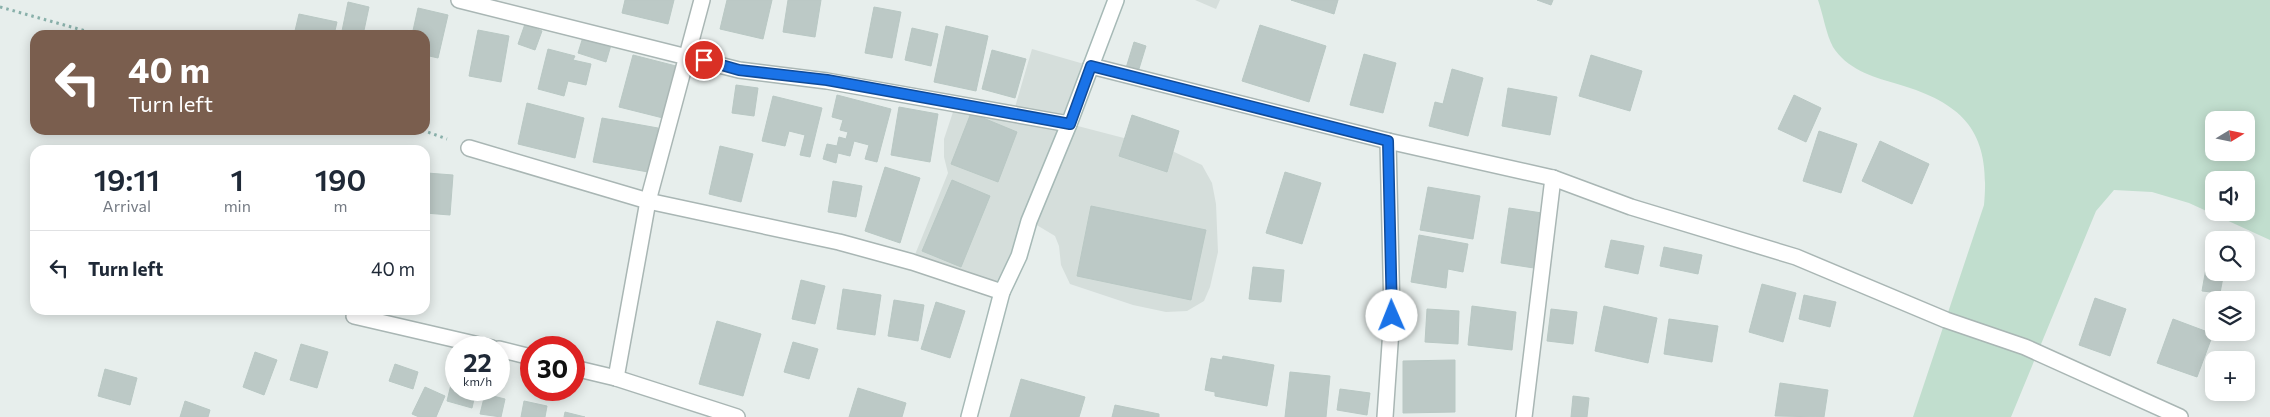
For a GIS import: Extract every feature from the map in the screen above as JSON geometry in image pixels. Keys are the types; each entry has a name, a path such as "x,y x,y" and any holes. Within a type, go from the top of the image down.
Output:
{"street":[{"path":"459,0 686,55 739,70 827,80 1070,124"},
{"path":"616,378 648,201 702,0"},
{"path":"969,417 1002,292 1019,256 1029,221 1070,124 1116,0"},
{"path":"1091,66 1388,141 1553,178 1631,207 1796,257 1946,320 2025,347 2180,417"},
{"path":"1386,417 1392,316 1388,141"},
{"path":"469,148 648,201 839,242 912,262 1002,292"},
{"path":"1524,417 1553,178"},
{"path":"354,316 445,337"},
{"path":"585,371 616,378 738,417"}],"path":[{"path":"0,7 82,30"}],"shaded area":[{"path":"1195,0 1220,0 1216,9"},
{"path":"1032,49 1091,66 1070,124 1170,150 1202,165 1212,183 1216,204 1218,252 1210,287 1204,301 1187,311 1166,312 1133,305 1070,284 1061,265 1059,246 1055,236 1030,221 1002,292 912,262 948,173 944,157 944,139 956,103 1013,114"}],"green space":[{"path":"1818,0 2270,0 2270,240 2255,233 2255,231 2250,231 2228,221 2255,221 2255,171 2205,171 2205,210 2189,203 2152,192 2114,190 2096,211 2011,417 1913,417 1984,205 1985,179 1983,158 1977,139 1968,124 1955,111 1939,100 1918,91 1868,75 1852,66 1838,54 1826,30"}],"building":[{"path":"625,0 674,0 668,24 622,13"},
{"path":"727,0 772,0 763,39 720,29"},
{"path":"788,0 821,0 815,37 783,32"},
{"path":"1291,0 1338,0 1334,14"},
{"path":"1537,0 1553,0 1551,5"},
{"path":"348,2 369,7 364,30 342,30"},
{"path":"874,7 901,12 892,58 865,53"},
{"path":"418,8 448,15 438,58 430,56 430,30 413,30"},
{"path":"299,14 337,22 335,30 295,30"},
{"path":"525,24 542,31 535,50 518,44"},
{"path":"1260,25 1326,46 1309,102 1242,81"},
{"path":"946,26 988,36 976,91 934,82"},
{"path":"912,28 938,34 931,66 905,60"},
{"path":"478,30 509,36 501,82 469,76"},
{"path":"583,37 611,45 606,62 578,53"},
{"path":"1134,42 1146,46 1138,72 1126,68"},
{"path":"548,49 575,56 573,60 591,64 586,85 568,81 564,96 538,89"},
{"path":"992,50 1026,59 1015,98 982,89"},
{"path":"1364,54 1396,63 1383,113 1350,105"},
{"path":"633,55 676,66 663,118 619,107"},
{"path":"1591,55 1642,71 1630,111 1579,96"},
{"path":"1452,69 1483,78 1468,136 1429,126 1435,102 1443,104"},
{"path":"736,85 758,88 754,116 732,113"},
{"path":"1508,88 1557,97 1550,135 1502,126"},
{"path":"837,95 891,109 877,162 865,159 869,145 854,141 850,156 838,153 836,163 823,159 827,144 837,146 839,137 846,139 848,132 840,130 843,120 832,117"},
{"path":"1794,95 1821,108 1806,142 1778,129"},
{"path":"773,96 822,108 810,157 800,155 805,135 789,131 785,146 762,141"},
{"path":"527,103 584,118 575,158 518,144"},
{"path":"899,107 938,114 930,162 891,155"},
{"path":"971,113 1017,132 998,182 951,164"},
{"path":"1132,115 1179,131 1167,172 1119,156"},
{"path":"602,118 658,128 648,172 593,162"},
{"path":"1819,131 1857,144 1841,193 1803,181"},
{"path":"1880,141 1929,164 1912,204 1862,181"},
{"path":"720,146 753,154 741,202 709,194"},
{"path":"885,167 920,178 900,243 865,231"},
{"path":"1285,172 1321,183 1302,244 1266,233"},
{"path":"430,173 453,175 450,215 430,213"},
{"path":"952,180 990,196 961,267 922,251"},
{"path":"833,181 862,186 856,217 828,212"},
{"path":"1428,187 1480,196 1473,239 1420,230"},
{"path":"1091,206 1206,230 1191,300 1077,276"},
{"path":"1509,208 1542,213 1534,268 1501,263"},
{"path":"1419,235 1468,244 1463,272 1448,269 1446,288 1411,282"},
{"path":"1611,240 1644,246 1638,274 1605,267"},
{"path":"1664,247 1702,255 1698,274 1660,266"},
{"path":"1253,267 1284,270 1281,302 1249,299"},
{"path":"2205,274 2205,281 2222,281 2220,291 2202,291"},
{"path":"801,280 825,286 815,324 792,319"},
{"path":"1762,284 1796,293 1783,342 1749,332"},
{"path":"843,289 881,295 875,335 837,329"},
{"path":"1804,295 1836,302 1830,327 1799,319"},
{"path":"2095,298 2126,309 2110,356 2079,345"},
{"path":"894,300 924,305 918,341 888,336"},
{"path":"936,302 965,311 950,358 921,349"},
{"path":"1472,306 1516,312 1512,350 1468,345"},
{"path":"1604,306 1657,318 1648,363 1595,351"},
{"path":"1427,309 1459,311 1458,344 1425,342"},
{"path":"1551,309 1577,312 1573,344 1547,341"},
{"path":"1669,319 1718,326 1712,362 1664,354"},
{"path":"2173,319 2205,331 2205,341 2210,341 2205,351 2197,377 2157,363"},
{"path":"717,321 761,334 743,396 699,384"},
{"path":"793,342 818,349 809,379 784,372"},
{"path":"301,344 328,352 317,388 290,380"},
{"path":"255,352 277,360 264,395 243,387"},
{"path":"1223,356 1274,365 1267,406 1215,396 1215,392 1205,390 1211,358 1222,360"},
{"path":"1455,360 1455,412 1403,413 1403,361"},
{"path":"395,364 418,372 413,389 389,381"},
{"path":"105,369 137,378 130,405 98,396"},
{"path":"1290,372 1330,376 1326,417 1285,417"},
{"path":"1021,379 1085,397 1079,417 1010,417"},
{"path":"1780,383 1828,390 1824,417 1775,416"},
{"path":"425,387 445,396 436,417 419,417 412,414"},
{"path":"858,388 906,403 902,417 849,417"},
{"path":"1340,389 1370,393 1367,415 1337,410"},
{"path":"1573,396 1589,398 1587,417 1571,417"},
{"path":"185,401 210,410 208,417 180,417"},
{"path":"447,401 474,401 472,408"},
{"path":"483,401 505,401 501,417 480,414"},
{"path":"524,401 547,406 545,417 521,417"},
{"path":"1115,405 1159,414 1159,417 1112,417"},
{"path":"565,412 585,417 564,417"}],"route":[{"path":"704,60 739,70 827,80 1070,124 1091,66 1388,141 1392,316"}]}
